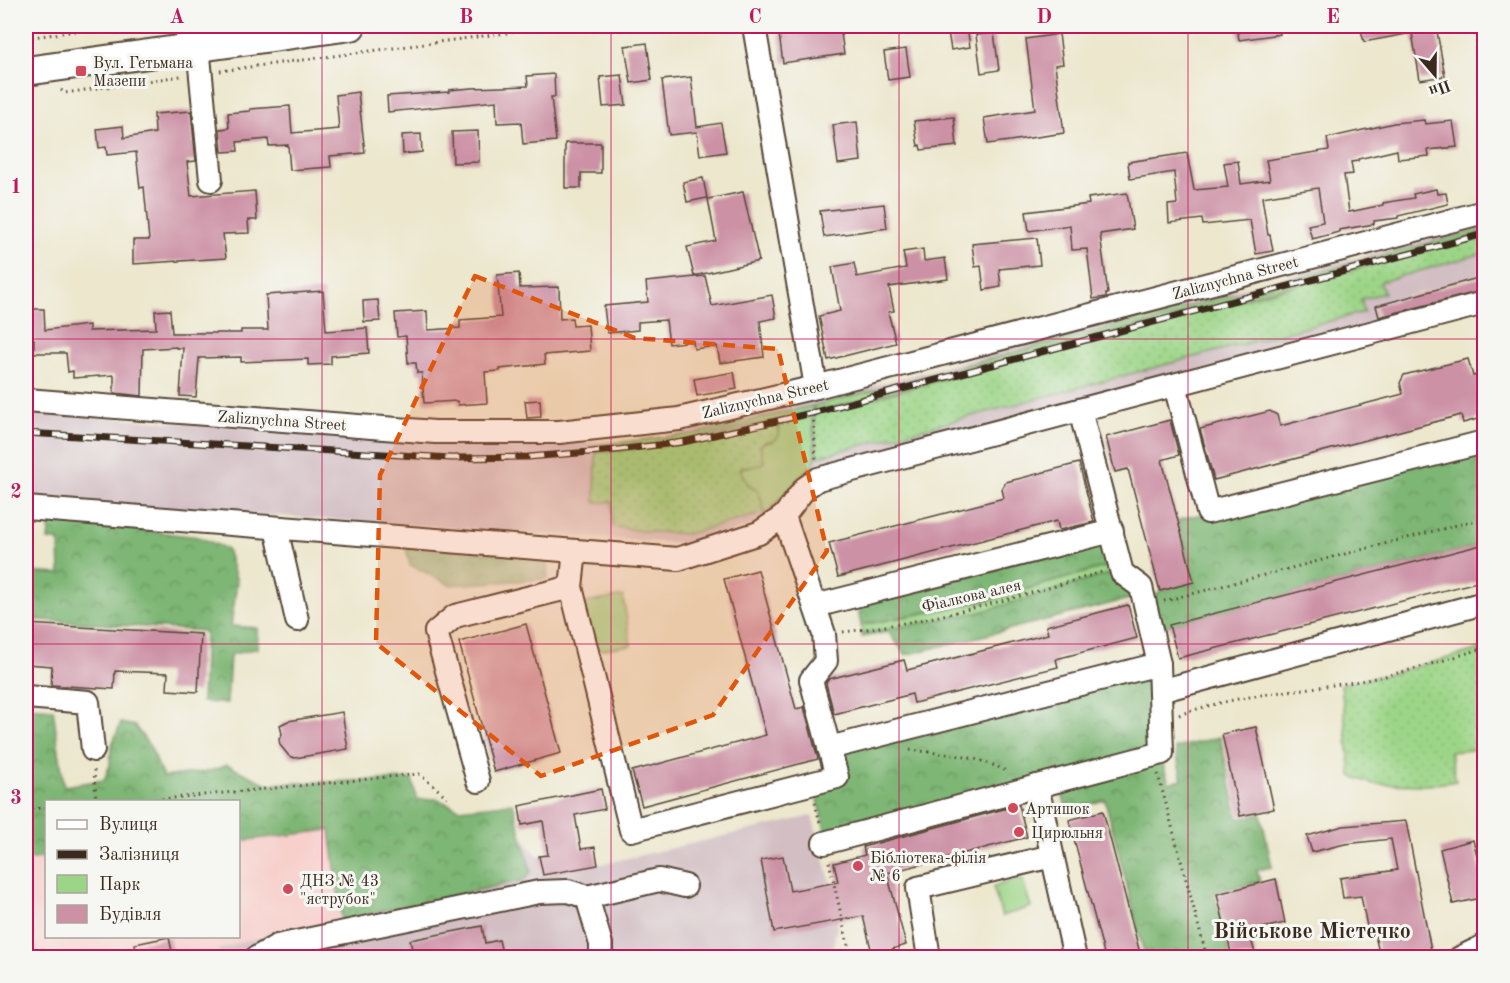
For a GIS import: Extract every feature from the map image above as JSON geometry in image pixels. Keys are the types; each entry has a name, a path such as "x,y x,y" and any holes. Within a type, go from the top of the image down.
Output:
{"main road":[{"path":"26,71 199,60 275,31 351,26"}],"street":[{"path":"754,26 816,387"},
{"path":"199,60 211,180"},
{"name":"Zaliznychna Street","path":"26,400 435,432 559,432 679,419 816,387 1485,212"},
{"path":"26,508 678,559 759,533 784,516 805,488 818,479 1175,385 1483,309"},
{"path":"1175,385 1208,512 1485,442"},
{"path":"824,843 1162,753 1159,664 1141,587 1122,573 1080,410"},
{"path":"575,551 571,587 631,830 837,777 811,680 826,661 824,634 784,516"},
{"path":"276,528 297,620"},
{"path":"815,606 1112,531"},
{"path":"478,781 436,632 455,616 571,587"},
{"path":"1160,691 1485,603"},
{"path":"829,748 1159,664"},
{"path":"26,697 88,702 93,750"},
{"path":"1037,786 1075,957"},
{"path":"930,957 918,888 1052,856"},
{"path":"256,957 277,946 539,892 568,891 587,897 658,880 684,886"},
{"path":"587,897 601,944 601,957"},
{"path":"1460,957 1485,946"}],"path":[{"path":"26,38 112,26"},
{"path":"54,85 65,93 199,60 559,26"},
{"path":"816,387 812,413 818,479"},
{"path":"1145,605 1485,518"},
{"name":"Фіалкова алея","path":"824,634 900,623 970,609 1121,566"},
{"path":"1161,722 1219,702 1362,681 1485,648"},
{"path":"908,749 946,752 986,761 1037,786"},
{"path":"93,750 96,800"},
{"path":"1153,756 1207,957"},
{"path":"143,800 419,774 447,797"},
{"path":"811,784 851,957"},
{"path":"26,809 45,808"}],"highlighted area":[{"path":"475,276 635,338 778,349 827,551 713,715 541,776 376,643 380,475"}],"shaded area":[{"path":"1484,224 1484,274 1374,306 1381,328 809,474 767,521 692,544 26,499 26,411 459,444 533,445 621,441 686,432 827,398"},
{"path":"514,806 519,828 528,845 539,856 598,865 812,816 831,884 838,921 833,948 835,958 219,958 218,950 244,941 342,920 330,830"},
{"name":"ДНЗ № 43 \"яструбок\"","path":"330,830 342,920 243,941 218,950 219,957 26,958 26,859 45,858 45,938 240,938 240,841"}],"green space":[{"path":"1484,229 1484,233 814,412 814,406"},
{"path":"1484,235 1484,253 1380,282 1384,293 1361,299 1364,312 817,457 814,414"},
{"path":"813,406 812,412 681,441 595,451 595,446 695,434"},
{"path":"812,415 815,461 766,514 758,491 746,482 741,468 764,462 760,445 777,438 781,423"},
{"path":"781,423 777,437 760,445 764,462 759,465 741,467 740,470 749,486 758,491 765,513 687,534 641,531 612,526 612,502 595,502 596,453 683,443"},
{"path":"1484,442 1484,544 1151,630 1145,605 1160,591 1194,582 1178,520"},
{"path":"50,520 199,537 227,549 237,582 231,626 257,628 258,648 230,655 227,703 202,702 205,631 26,619 26,572 60,574 59,540 48,540"},
{"path":"1107,534 1114,564 984,601 861,625 856,599"},
{"path":"406,548 547,556 548,579 450,585 410,565"},
{"path":"1115,564 1116,572 981,612 862,634 861,625 984,602"},
{"path":"1116,572 1141,596 906,655 888,632 862,637 862,634 981,612"},
{"path":"623,596 631,645 592,651 584,603"},
{"path":"1484,648 1484,749 1450,752 1456,781 1429,785 1373,784 1351,776 1341,684 1386,675"},
{"path":"1156,668 1159,751 827,839 815,787 833,750"},
{"path":"26,707 53,709 64,786 104,780 110,765 111,747 121,723 135,726 151,748 163,777 210,771 227,765 267,784 412,779 417,800 436,799 460,809 513,803 531,872 524,880 342,920 330,830 240,841 240,800 45,800 45,858 26,859"},
{"path":"1220,737 1238,819 1261,814 1272,867 1257,870 1260,882 1214,892 1230,957 1145,957 1105,800 1067,810 1059,783 1161,758 1169,783 1182,779 1175,748"},
{"path":"1022,878 1031,907 1002,916 993,887"}],"building":[{"path":"840,26 844,54 783,63 778,27"},
{"path":"947,26 967,26 970,47 951,50"},
{"path":"1237,26 1279,26 1280,34 1239,40"},
{"path":"1360,26 1436,26 1445,76 1420,80 1412,33 1364,42"},
{"path":"994,33 999,70 981,73 976,35"},
{"path":"1059,34 1063,64 1055,65 1064,133 988,144 984,118 1035,110 1026,39"},
{"path":"647,43 652,80 631,83 625,46"},
{"path":"906,49 910,77 888,80 884,52"},
{"path":"554,74 555,97 551,97 556,141 523,144 521,122 497,123 496,101 388,112 387,96 449,92 449,90 472,88 528,86 527,76"},
{"path":"622,75 626,105 603,107 600,77"},
{"path":"691,77 697,127 721,123 726,152 700,156 697,132 669,135 662,80"},
{"path":"358,92 365,153 330,156 331,167 290,170 288,145 269,146 268,139 237,142 238,151 222,152 220,129 229,128 228,113 290,106 292,133 339,129 336,95"},
{"path":"191,111 196,161 187,162 191,196 255,191 257,220 248,220 249,233 223,234 226,258 133,264 133,240 149,240 144,187 140,188 136,152 107,155 106,147 99,148 97,129 123,126 124,138 155,133 154,114"},
{"path":"954,117 957,146 921,150 920,145 918,146 914,121"},
{"path":"1424,120 1425,124 1453,121 1457,147 1428,150 1429,156 1398,159 1397,150 1351,162 1353,174 1344,175 1349,212 1414,198 1413,194 1436,189 1437,194 1446,193 1448,204 1398,216 1398,218 1374,221 1374,224 1339,230 1339,232 1312,239 1308,225 1323,222 1318,188 1262,197 1273,251 1256,254 1250,220 1203,225 1202,219 1169,223 1168,205 1177,204 1174,172 1130,179 1128,162 1187,153 1194,190 1228,187 1224,163 1238,161 1241,184 1270,180 1266,160 1329,150 1327,138 1394,123"},
{"path":"857,122 861,161 838,164 833,125"},
{"path":"478,131 479,162 453,163 452,132"},
{"path":"421,134 422,152 403,154 402,135"},
{"path":"565,143 601,143 601,173 581,173 581,188 565,188"},
{"path":"703,178 707,198 687,202 683,182"},
{"path":"743,192 759,261 694,276 687,247 716,241 708,199"},
{"path":"1127,193 1133,229 1100,234 1108,294 1106,297 1093,299 1087,249 1072,250 1070,225 1029,231 1026,212 1089,204 1088,198"},
{"path":"884,204 887,228 824,237 820,211"},
{"path":"1037,238 1040,265 999,269 1001,287 984,290 981,266 975,267 972,244"},
{"path":"923,249 924,261 945,258 948,279 889,287 894,311 888,312 896,343 828,360 819,316 840,311 832,267 854,263 857,277 906,268 903,252"},
{"path":"519,273 520,288 559,287 560,319 572,318 573,326 588,325 590,351 544,355 545,364 485,372 487,403 458,405 457,401 424,403 422,373 417,373 416,363 408,363 406,336 397,337 395,313 427,311 428,330 460,328 460,320 501,317 497,275"},
{"path":"705,276 712,306 772,295 776,318 760,321 764,357 720,363 717,346 694,349 693,341 669,344 666,320 638,322 638,330 607,333 604,306 648,302 646,282"},
{"path":"1485,276 1485,290 1379,317 1376,306"},
{"path":"323,291 326,331 367,328 369,353 331,356 331,364 308,365 308,359 241,362 241,357 199,358 196,397 180,396 183,348 143,349 142,396 114,393 114,375 73,378 73,371 68,372 66,353 34,353 34,339 26,339 26,309 44,309 45,330 89,325 89,331 156,329 155,311 170,310 172,333 241,333 241,330 268,330 266,295"},
{"path":"378,300 380,321 364,322 363,301"},
{"path":"1468,359 1473,376 1481,374 1485,389 1485,417 1463,423 1461,415 1214,480 1200,429 1270,411 1277,415 1280,426 1403,394 1400,383 1404,375"},
{"path":"734,372 737,389 697,396 694,379"},
{"path":"540,400 541,417 527,418 525,401"},
{"path":"1170,420 1179,455 1162,460 1194,582 1160,591 1128,469 1115,472 1106,437"},
{"path":"1079,463 1094,522 1059,530 1057,521 838,577 829,543 1004,498 1002,489 1006,482"},
{"path":"1485,544 1485,580 1178,658 1169,625"},
{"path":"758,570 796,709 804,707 818,759 642,806 632,771 766,735 724,579"},
{"path":"1128,605 1137,638 1056,659 1058,667 914,703 912,694 834,714 826,683 829,679 904,660 907,670 1048,634 1046,626"},
{"path":"26,624 201,634 198,692 167,690 168,673 115,671 114,689 51,685 52,666 26,664"},
{"path":"526,624 561,753 494,772 459,642"},
{"path":"342,712 348,749 295,758 289,756 280,745 279,739 282,734 280,725 288,721"},
{"path":"1256,727 1274,809 1240,816 1222,734"},
{"path":"601,789 605,809 575,815 581,849 595,847 598,865 543,875 539,856 548,855 543,821 522,825 519,806"},
{"path":"1019,805 1027,837 887,873 906,945 892,949 894,957 873,957 863,916 774,932 761,860 783,856 790,891 838,882 834,863 865,855 863,847"},
{"path":"1103,811 1141,957 1105,957 1069,820"},
{"path":"1406,821 1431,950 1380,957 1374,931 1368,932 1361,896 1343,898 1340,878 1397,870 1391,839 1345,844 1312,852 1307,836 1343,826"},
{"path":"1473,840 1485,886 1485,897 1453,904 1440,849"},
{"path":"1276,879 1285,923 1249,931 1256,957 1232,957 1217,894"},
{"path":"482,926 485,943 499,940 503,957 414,957 410,940"},
{"path":"169,938 173,957 137,957 135,944"}],"railway":[{"path":"26,433 451,458 528,457 683,442 812,413 1484,234"}],"place":[{"name":"Вул. Гетьмана Мазепи","path":"81,71"},
{"name":"Артишок","path":"1013,808"},
{"name":"Цирюльня","path":"1019,832"},
{"name":"Бібліотека-філія № 6","path":"858,866"},
{"name":"ДНЗ № 43 \"яструбок\"","path":"288,889"}],"district":[{"name":"Військове Містечко","path":"1312,930"}]}
